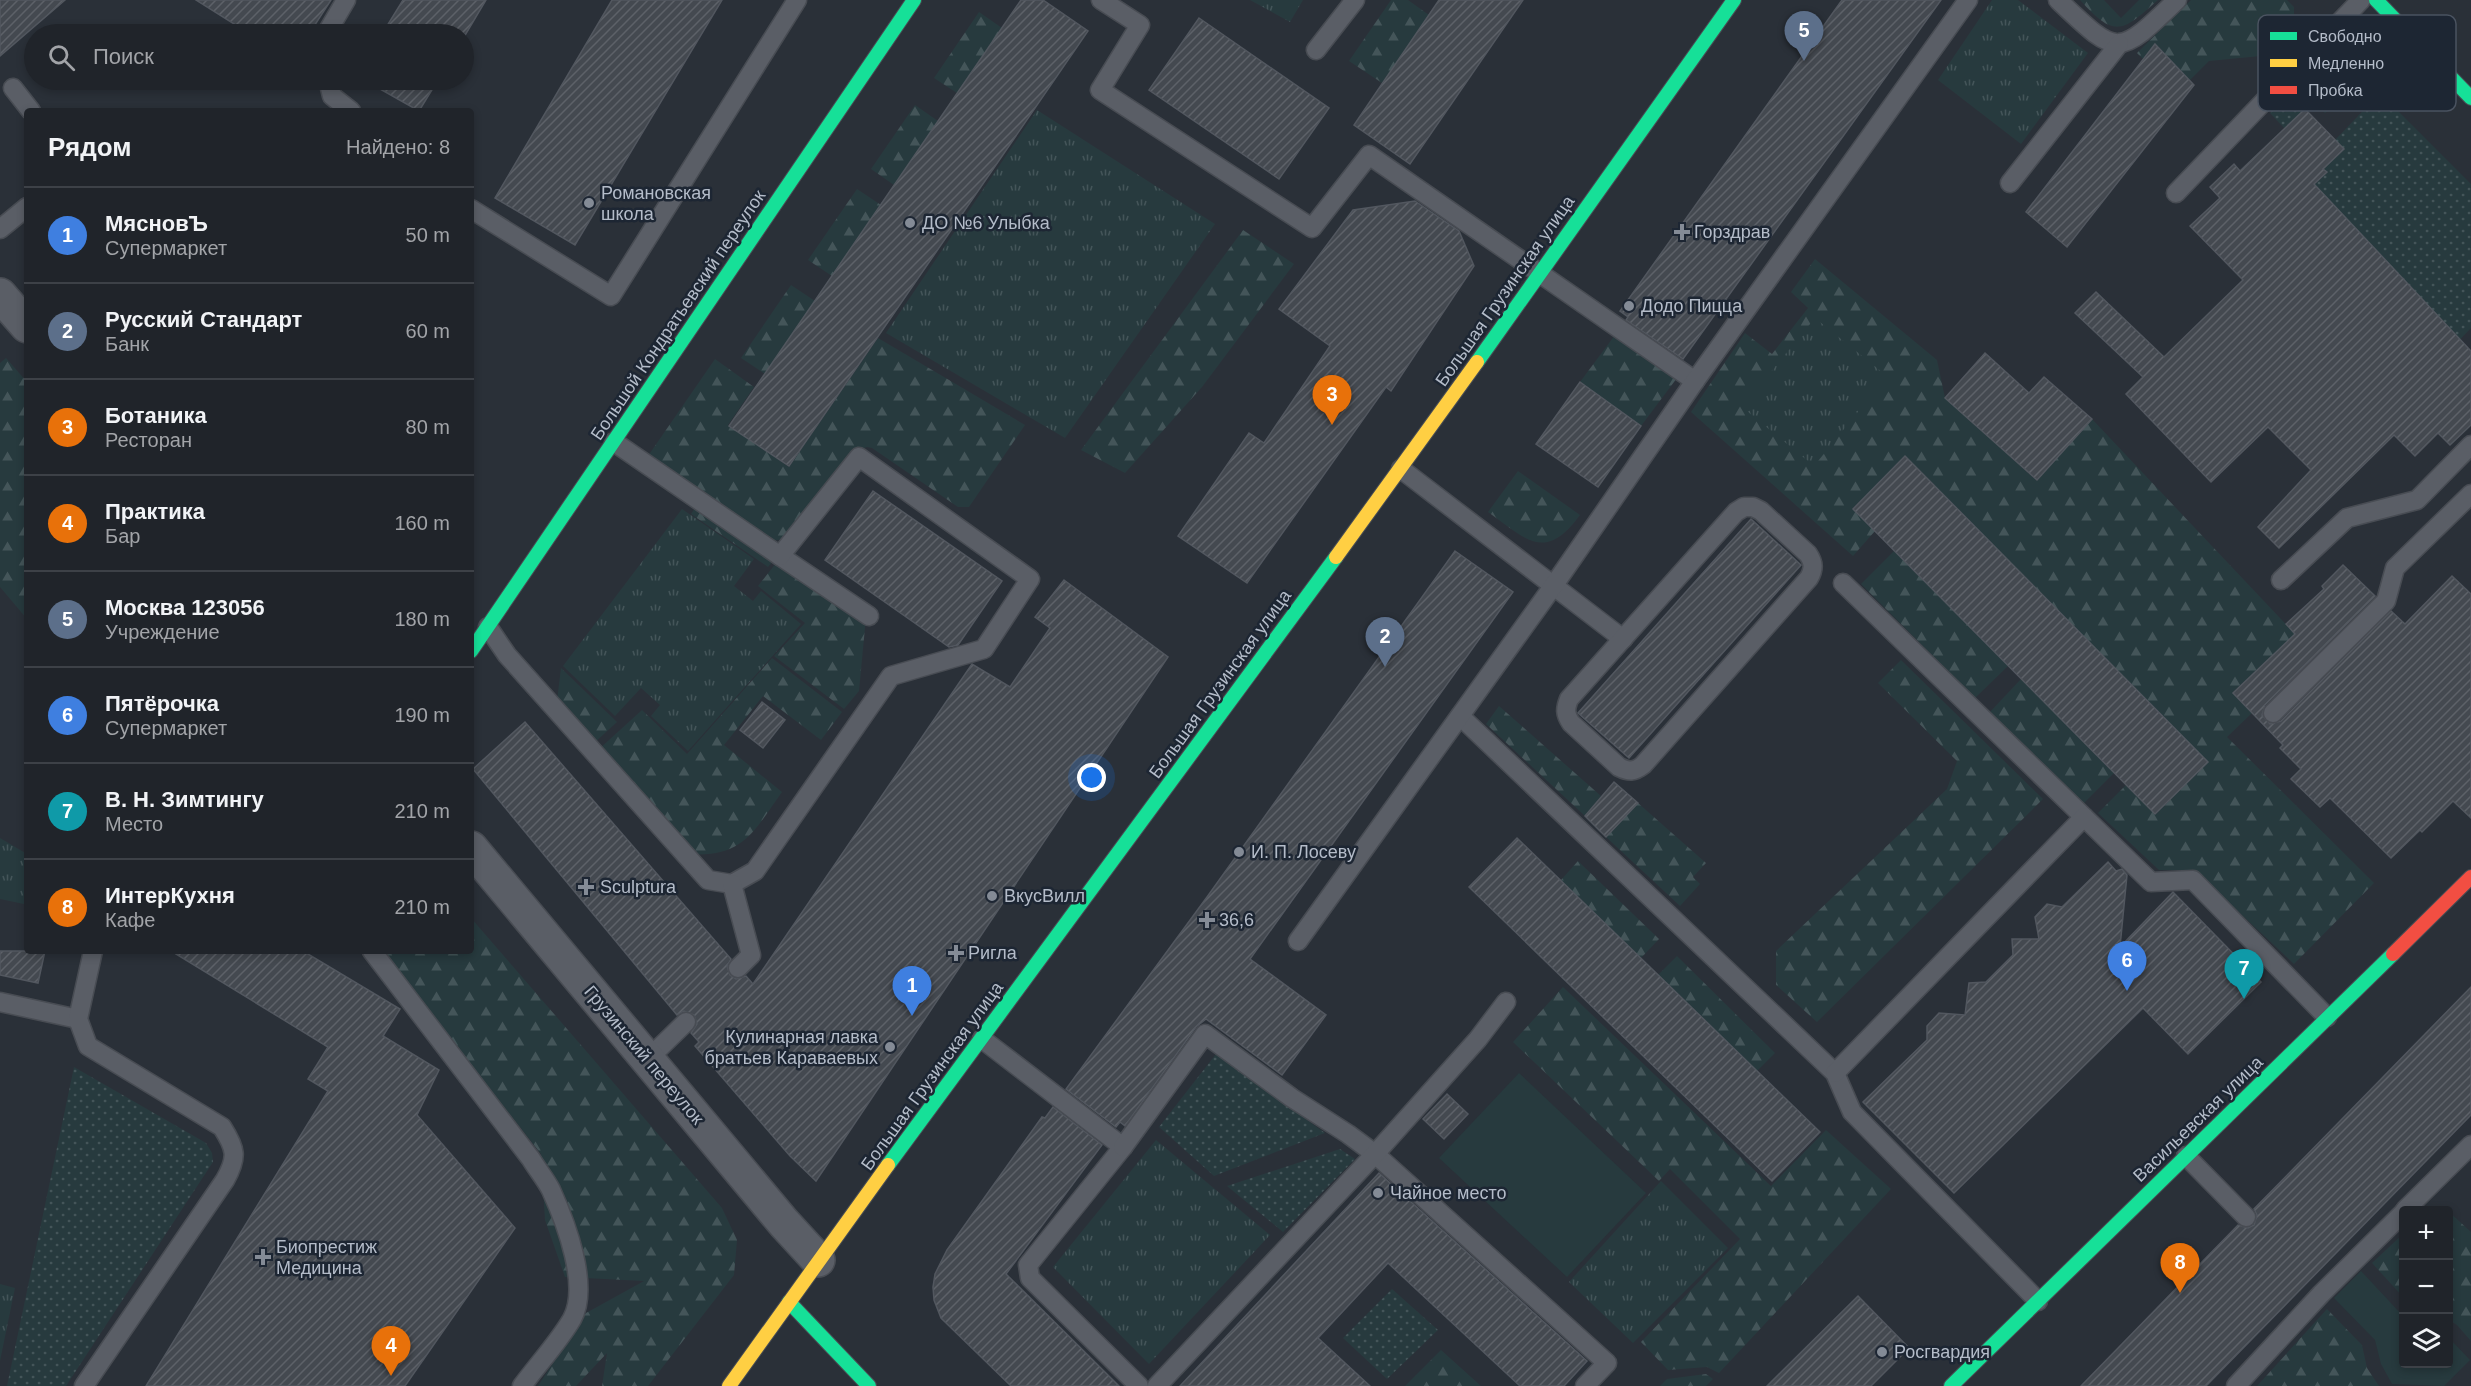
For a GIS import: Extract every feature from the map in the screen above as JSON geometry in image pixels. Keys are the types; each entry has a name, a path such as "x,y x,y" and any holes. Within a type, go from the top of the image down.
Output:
{"street":[{"name":"Большой Кондратьевский переулок","path":"474,647 914,0"},
{"name":"Большая Грузинская улица","path":"729,1386 818,1260 1401,469 1734,0"},
{"path":"2376,0 2391,15"},
{"path":"2456,83 2471,98"},
{"path":"0,295 24,323"},
{"name":"Грузинский переулок","path":"474,852 784,1223 818,1260"},
{"name":"Васильевская улица","path":"1951,1386 2471,877"},
{"path":"789,1302 868,1386"}],"lane":[{"path":"332,24 346,0"},
{"path":"474,211 611,296 797,0"},
{"path":"1101,0 1140,25 1100,90 1312,228 1369,155 1695,381"},
{"path":"1316,50 1355,0"},
{"path":"1298,941 1554,585 1695,381 1968,0"},
{"path":"2058,0 2095,34 2118,44 2142,34 2177,0"},
{"path":"2347,15 2361,0"},
{"path":"2010,183 2118,44"},
{"path":"13,88 29,108"},
{"path":"330,90 332,96 347,108"},
{"path":"2175,193 2258,107"},
{"path":"0,229 24,209"},
{"path":"614,442 868,616"},
{"path":"2281,580 2347,518 2417,500 2471,445"},
{"path":"488,627 507,655 708,880 732,884 755,871 891,676 984,649 1030,579 859,457 780,556"},
{"path":"1401,469 1623,639"},
{"path":"2273,713 2386,601 2395,568 2471,494"},
{"path":"1743,507 1753,507 1761,511 1808,554 1813,562 1813,571 1809,578 1636,771 1627,771 1619,767 1571,723 1566,715 1565,707 1569,699 1623,639 1736,512 1743,507"},
{"path":"1843,583 2151,882 2193,880 2327,1017"},
{"path":"1460,717 1835,1073 1852,1112 2038,1301"},
{"path":"1835,1073 2084,817"},
{"path":"732,884 751,955 738,968"},
{"path":"92,954 78,1019 88,1046 222,1127 233,1144 234,1163 94,1382"},
{"path":"374,954 531,1159 550,1188 562,1218 579,1280 578,1301 572,1318 522,1386"},
{"path":"0,1002 78,1019"},
{"path":"1157,1386 1375,1154 1478,1039 1506,1002"},
{"path":"648,1059 686,1022"},
{"path":"1139,1386 1030,1278 1028,1265 1123,1147 1205,1034 1292,1098 1375,1154 1607,1363 1585,1386"},
{"path":"982,1039 1123,1147"},
{"path":"2409,1206 2471,1144"},
{"path":"2186,1156 2246,1216"},
{"path":"2236,1386 2315,1288 2399,1215"}],"green space":[{"path":"1250,0 1303,0 1290,22"},
{"path":"1391,0 1408,0 1429,15 1382,83 1349,61"},
{"path":"1992,0 2018,0 2088,53 2021,144 1938,80"},
{"path":"2080,0 2104,0 2121,18 2139,0 2158,0 2136,19 2119,27 2102,21"},
{"path":"2191,0 2287,0 2294,7 2294,15 2258,15 2258,56 2209,61 2190,80 2155,44 2143,59 2137,53"},
{"path":"979,12 1002,28 957,93 934,78"},
{"path":"915,105 938,121 894,185 871,169"},
{"path":"1037,110 1215,224 1065,438 886,333"},
{"path":"2272,111 2303,111 2285,129 2270,113"},
{"path":"2363,111 2398,111 2471,184 2471,328 2443,357 2294,203 2327,173 2323,169 2335,140"},
{"path":"857,189 881,205 832,276 808,260"},
{"path":"1243,230 1294,264 1202,387 1125,473 1081,450"},
{"path":"1815,259 1937,360 1945,398 2036,480 2092,419 2295,634 2233,692 2252,713 2227,737 2374,883 2294,964 2194,870 2159,870 2098,813 2126,785 2156,814 2208,762 1906,457 1853,508 1875,531 1853,556 1691,412 1745,333 1772,354 1808,308 1791,292"},
{"path":"791,285 815,301 765,374 741,358"},
{"path":"1815,318 1887,376 1814,466 1742,407"},
{"path":"1615,335 1677,378 1641,426 1580,382"},
{"path":"878,338 1025,425 969,507 958,507 872,448 867,447 856,451 785,539 771,541 648,456 715,359 754,387 728,425 789,467"},
{"path":"6,358 24,379 24,615 0,587 0,363"},
{"path":"1518,471 1580,515 1568,530 1556,539 1535,542 1513,531 1488,512"},
{"path":"699,502 777,556 768,567 691,514"},
{"path":"682,509 754,559 734,586 753,601 761,591 801,624 688,751 651,716 660,705 641,688 615,716 563,666"},
{"path":"1894,551 2008,666 1975,698 1861,584"},
{"path":"780,558 866,617 859,691 844,709 774,656 805,623 758,586"},
{"path":"772,658 842,712 821,740 763,696 724,745 782,792 755,830 735,846 707,854 689,854 598,750 642,710 687,754"},
{"path":"1901,660 2043,799 1817,1022 1776,985 1776,951 1947,789 1957,761 1878,683"},
{"path":"561,668 617,722 593,744 557,701"},
{"path":"2021,679 2114,773 2083,804 1990,712"},
{"path":"1499,706 1601,796 1585,816 1486,724"},
{"path":"1638,803 1706,863 1693,877 1700,884 1680,906 1606,837"},
{"path":"0,838 24,852 24,904 0,899"},
{"path":"1578,861 1659,939 1641,958 1561,880"},
{"path":"474,921 722,1208 737,1240 734,1275 648,1386 602,1386 607,1353 576,1386 538,1386 586,1313 644,1281 565,1277 545,1220 541,1154 384,954 474,954"},
{"path":"1677,956 1775,1053 1757,1071 1658,975"},
{"path":"1563,987 1771,1186 1826,1130 1891,1189 1719,1373 1707,1367 1668,1370 1641,1342 1740,1239 1670,1169 1659,1181 1513,1042"},
{"path":"1216,1054 1325,1133 1214,1176 1159,1127"},
{"path":"74,1067 206,1143 212,1153 213,1162 66,1386 7,1386"},
{"path":"1519,1073 1646,1193 1567,1277 1439,1158"},
{"path":"1156,1140 1270,1235 1149,1364 1053,1267"},
{"path":"1340,1149 1355,1159 1283,1232 1227,1186"},
{"path":"1661,1181 1728,1248 1633,1343 1569,1282"},
{"path":"2453,1216 2471,1232 2471,1341 2453,1322"},
{"path":"2399,1238 2399,1293 2372,1263"},
{"path":"2361,1271 2399,1312 2399,1368 2453,1368 2453,1342 2470,1360 2444,1386 2392,1384 2381,1364 2375,1340 2334,1298"},
{"path":"0,1284 15,1288 0,1361"},
{"path":"1392,1289 1438,1330 1387,1379 1343,1338"},
{"path":"2327,1309 2362,1345 2367,1368 2379,1386 2257,1386"},
{"path":"1441,1350 1481,1386 1405,1386"},
{"path":"1706,1374 1713,1379 1706,1386 1660,1386 1667,1379"}],"building":[{"path":"0,0 65,0 37,24 24,24 24,35 0,56"},
{"path":"196,0 331,0 315,24 234,24"},
{"path":"403,0 486,0 472,24 388,24"},
{"path":"612,0 722,0 575,245 495,198"},
{"path":"1021,0 1043,0 1088,31 789,466 729,426"},
{"path":"1439,0 1523,0 1410,164 1354,125"},
{"path":"1842,0 1941,0 1683,359 1626,320 1628,317 1620,311"},
{"path":"1199,18 1329,108 1279,179 1149,90"},
{"path":"2155,44 2194,85 2067,247 2026,212"},
{"path":"382,90 432,90 421,108 414,108"},
{"path":"2303,111 2307,111 2344,149 2323,169 2327,172 2314,184 2471,351 2471,425 2450,445 2438,433 2415,456 2394,435 2279,548 2258,527 2311,470 2268,427 2211,482 2126,394 2143,377 2075,313 2096,292 2164,357 2243,280 2190,226 2220,198 2210,187 2234,164 2240,171"},
{"path":"1415,201 1459,231 1474,266 1391,391 1386,387 1247,583 1178,536 1249,433 1264,443 1330,346 1279,309 1353,210"},
{"path":"1985,353 2029,393 2044,377 2092,419 2037,480 1945,398"},
{"path":"1580,382 1641,426 1598,487 1536,444"},
{"path":"1905,456 2208,762 2155,814 1853,509"},
{"path":"873,491 1002,581 958,645 949,647 825,560"},
{"path":"1751,519 1801,565 1629,758 1578,713"},
{"path":"1455,551 1513,592 1250,959 1326,1015 1282,1075 1206,1019 1196,1027 1125,1126 1120,1122 1116,1127 1066,1089"},
{"path":"2343,565 2375,596 2265,705 2262,715 2270,724 2281,721 2391,611 2405,624 2452,576 2471,594 2471,818 2453,801 2422,832 2420,830 2391,858 2330,798 2320,807 2291,779 2301,769 2280,748 2283,745 2233,693 2295,634 2286,624 2324,589 2322,586"},
{"path":"1064,580 1168,657 816,1181 790,1156 695,1046 699,1042 691,1033 697,1024 694,1015 684,1011 677,1015 474,768 525,722 731,959 727,966 730,975 736,979 746,976 753,984 972,664 1010,687 1050,628 1035,617"},
{"path":"762,702 785,720 763,748 740,730"},
{"path":"1614,782 1638,803 1606,837 1585,816"},
{"path":"1517,838 1820,1132 1772,1181 1469,887"},
{"path":"2108,862 2116,871 2122,869 2127,875 2120,947 2173,892 2261,982 2188,1054 2143,1008 1954,1193 1863,1102 1927,1040 1927,1026 1939,1013 1965,1015 1969,983 1986,982 2013,955 2012,939 2039,939 2035,917 2047,904 2062,907"},
{"path":"0,951 44,954 38,983 0,975"},
{"path":"176,954 308,954 400,1009 383,1036 439,1070 417,1115 515,1228 405,1386 146,1386 328,1091 308,1079 328,1047"},
{"path":"2471,987 2471,1115 2206,1386 2081,1386 2238,1225 2248,1228 2254,1225 2257,1215 2254,1209"},
{"path":"1447,1094 1468,1114 1444,1139 1423,1119"},
{"path":"1053,1107 1102,1145 1006,1274 1119,1386 1011,1386 941,1318 934,1300 935,1274 947,1250 1042,1117 1045,1118"},
{"path":"1379,1173 1587,1361 1564,1386 1520,1386 1388,1263 1318,1338 1370,1386 1180,1386"},
{"path":"1858,1296 1909,1348 1871,1386 1767,1386"}],"traffic: fast":[{"path":"474,647 914,0"},
{"path":"1477,362 1734,0"},
{"path":"2376,0 2391,15"},
{"path":"2456,83 2471,98"},
{"path":"888,1165 1336,557"},
{"path":"1951,1386 2393,954"},
{"path":"789,1302 869,1386"}],"traffic: slow":[{"path":"1336,557 1477,362"},
{"path":"729,1386 888,1165"}],"traffic: jam":[{"path":"2393,954 2471,877"}],"place":[{"name":"Москва 123056","path":"1804,61"},
{"name":"Романовская школа","path":"589,203"},
{"name":"ДО №6 Улыбка","path":"910,223"},
{"name":"Горздрав","path":"1682,232"},
{"name":"Додо Пицца","path":"1629,306"},
{"name":"Ботаника","path":"1332,425"},
{"name":"Русский Стандарт","path":"1385,667"},
{"name":"И. П. Лосеву","path":"1239,852"},
{"name":"Sculptura","path":"586,887"},
{"name":"ВкусВилл","path":"992,896"},
{"name":"36,6","path":"1207,920"},
{"name":"Ригла","path":"956,953"},
{"name":"Пятёрочка","path":"2127,991"},
{"name":"В. Н. Зимтингу","path":"2244,999"},
{"name":"МясновЪ","path":"912,1016"},
{"name":"Кулинарная лавка братьев Караваевых","path":"890,1047"},
{"name":"Чайное место","path":"1378,1193"},
{"name":"Биопрестиж Медицина","path":"263,1257"},
{"name":"ИнтерКухня","path":"2180,1293"},
{"name":"Росгвардия","path":"1882,1352"},
{"name":"Практика","path":"391,1376"}]}
